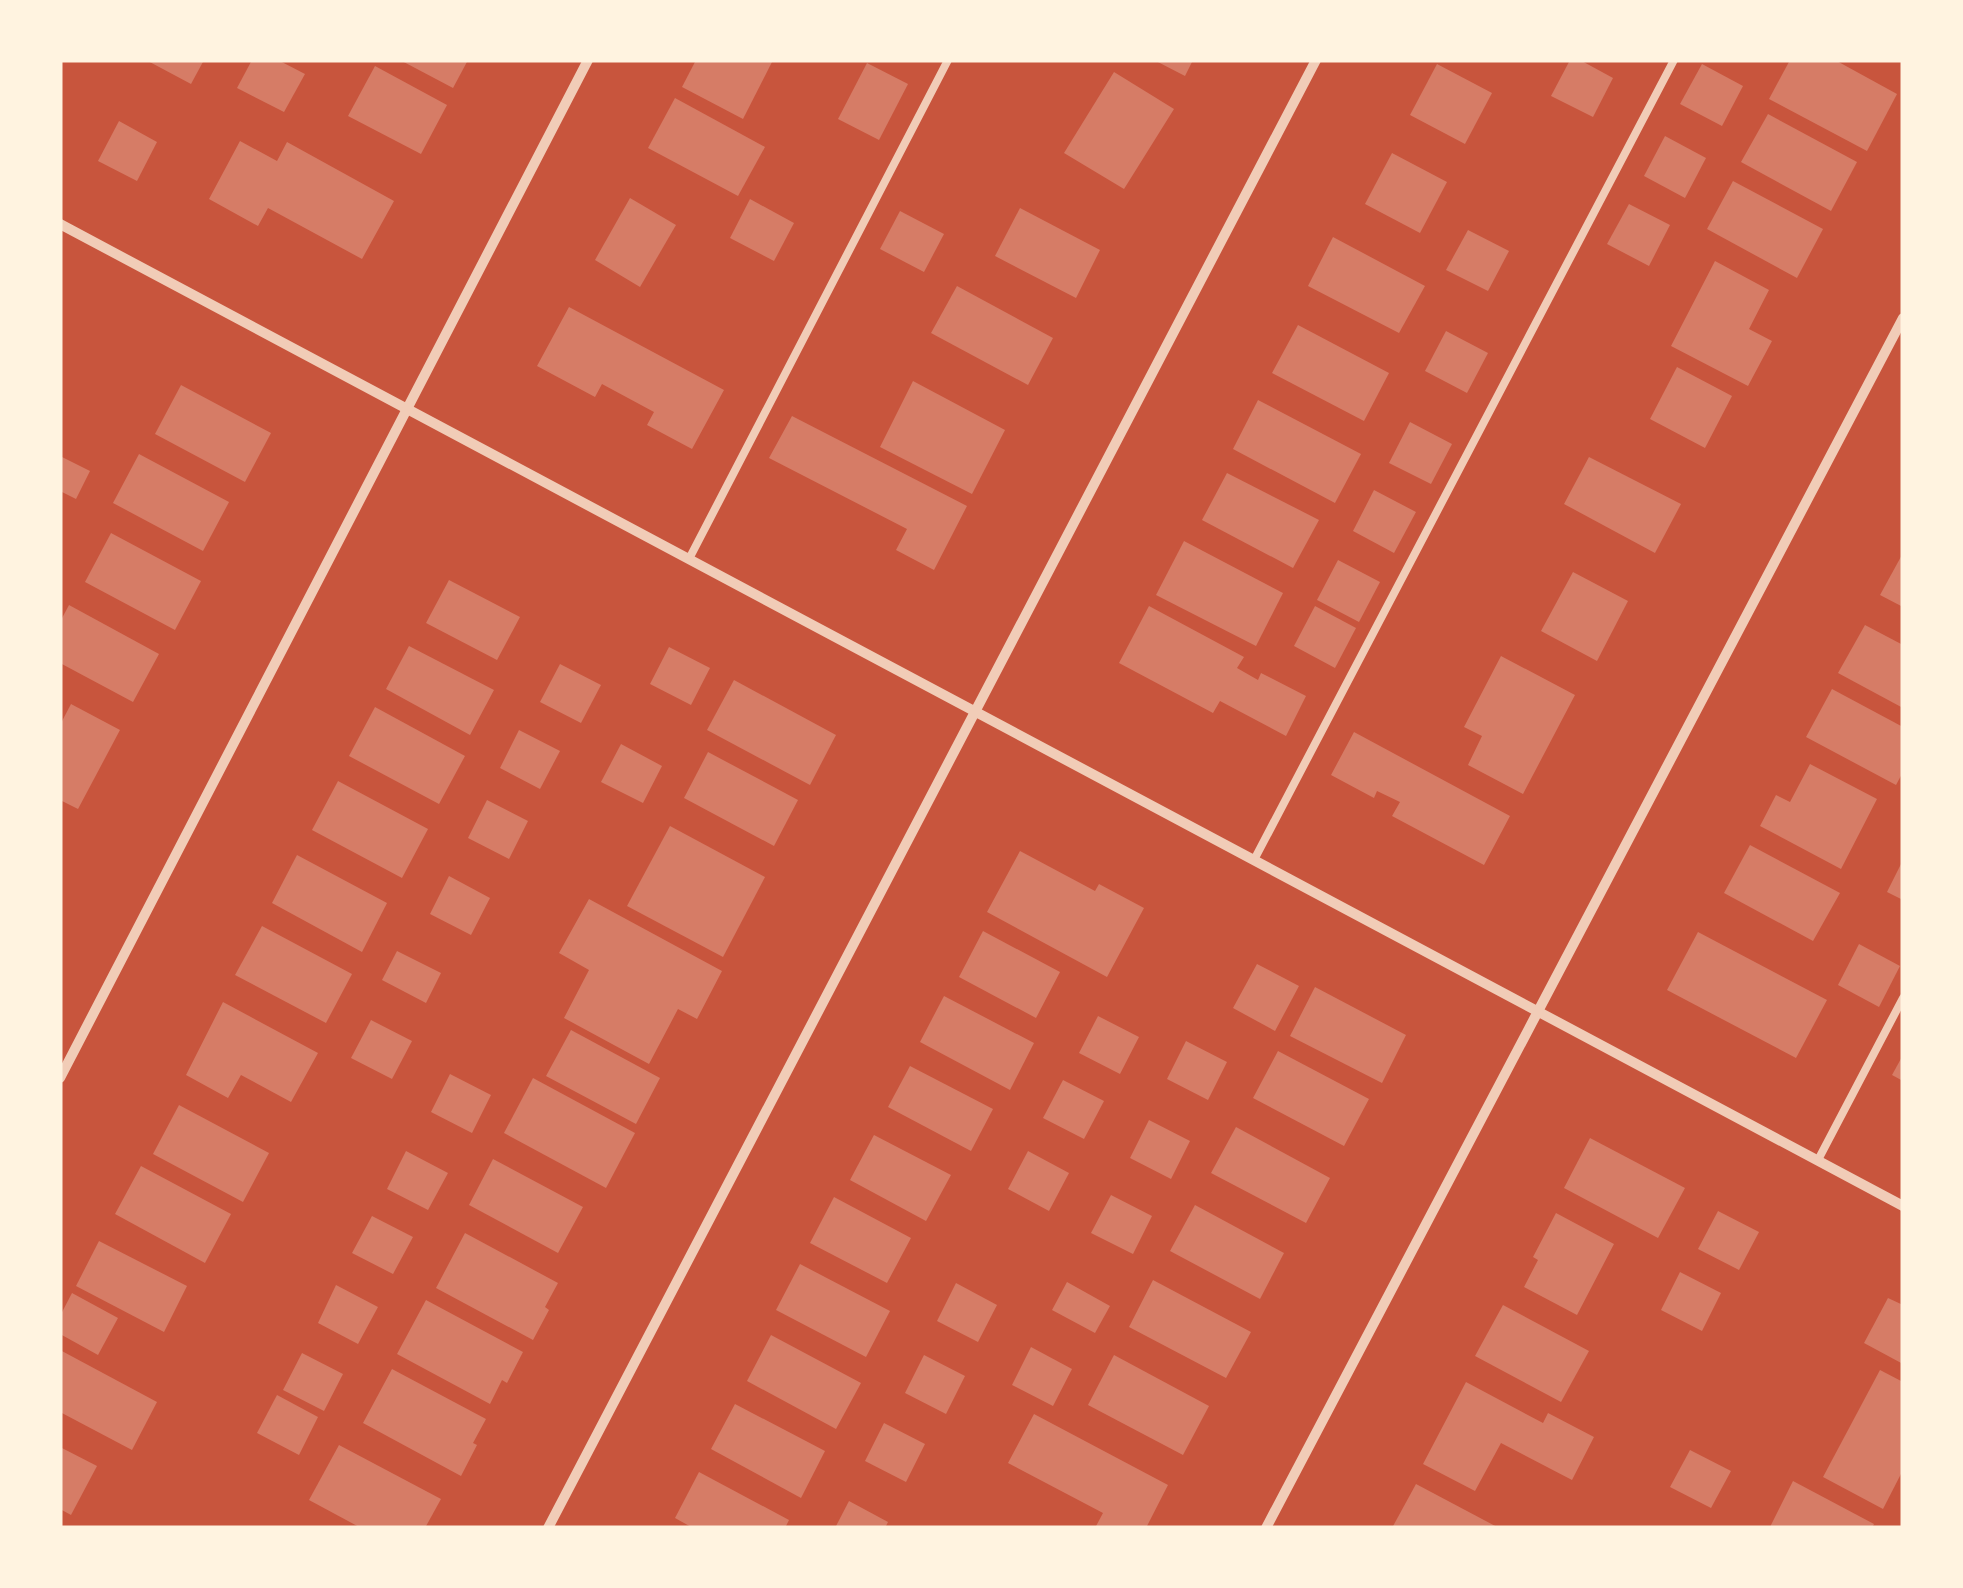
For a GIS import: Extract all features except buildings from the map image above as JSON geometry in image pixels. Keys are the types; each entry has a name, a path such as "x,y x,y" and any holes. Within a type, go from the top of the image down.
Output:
{"street":[{"path":"60,1078 588,60"},
{"path":"548,1528 1316,60"},
{"path":"60,224 1903,1206"},
{"path":"1266,1528 1903,318"}],"lane":[{"path":"689,560 948,60"},
{"path":"1254,860 1674,60"},
{"path":"1818,1160 1903,998"}]}
